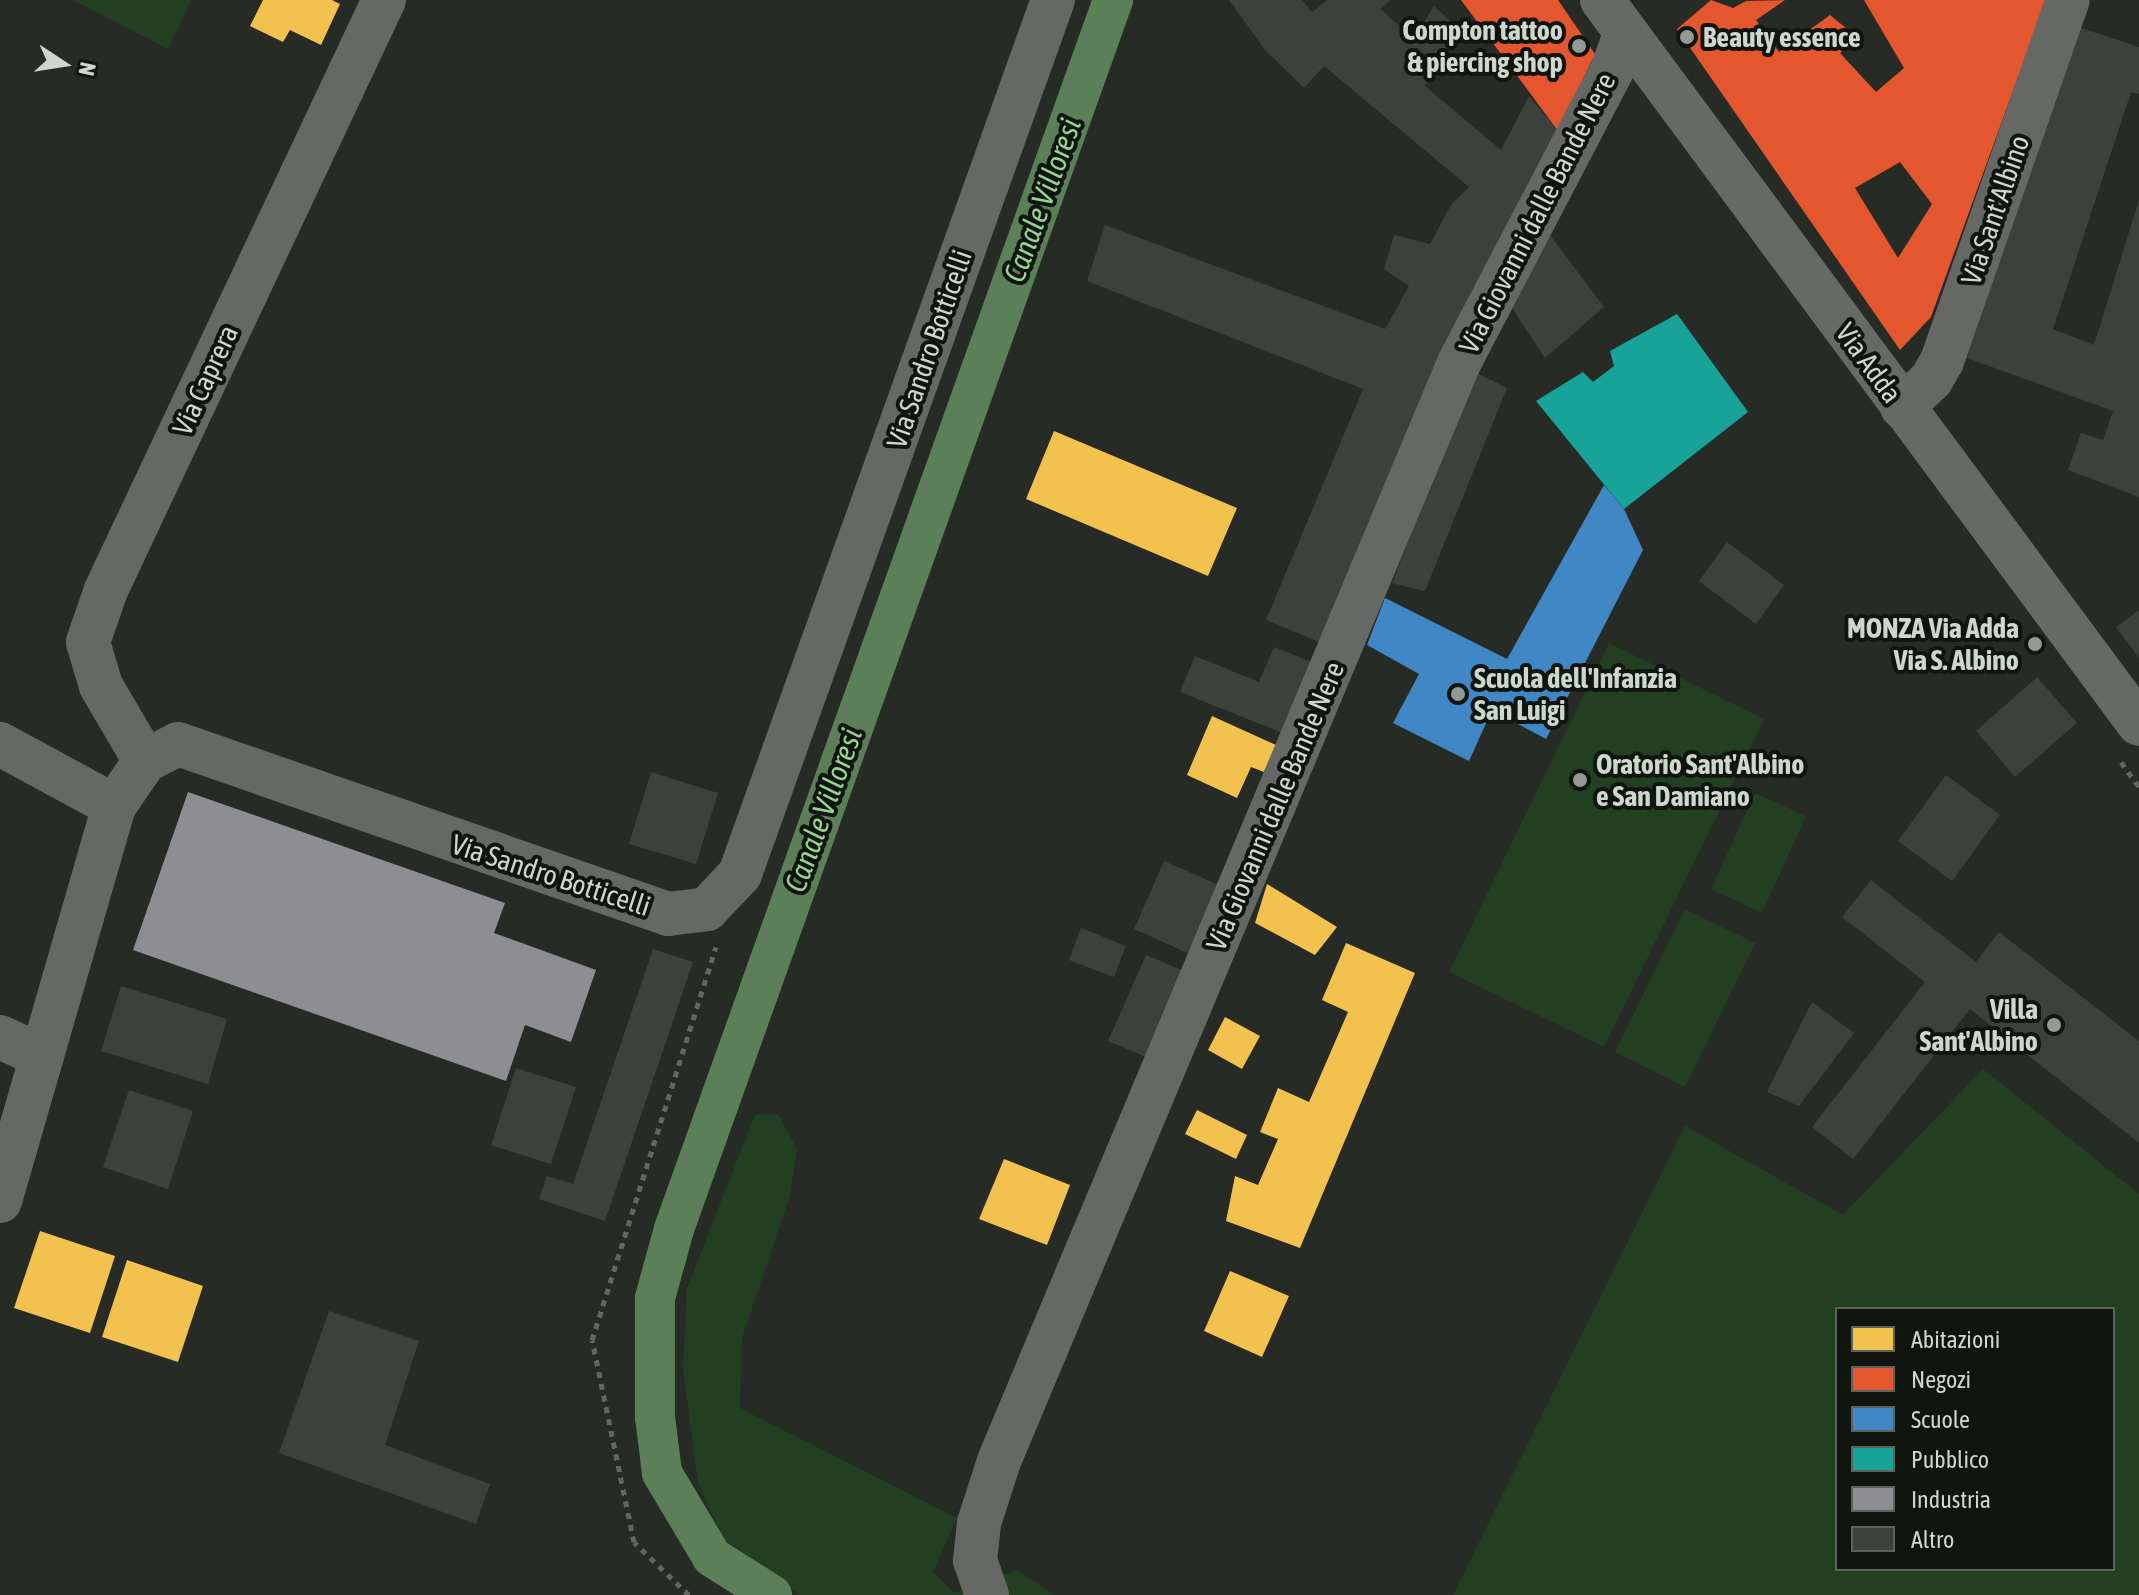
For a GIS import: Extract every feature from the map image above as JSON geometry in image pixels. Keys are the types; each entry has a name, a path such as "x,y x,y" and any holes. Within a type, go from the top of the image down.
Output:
{"main road":[{"name":"Via Adda","path":"1614,16 2139,724"}],"street":[{"name":"Via Caprera","path":"145,761 101,686 88,642 106,590 384,0"},
{"name":"Via Sandro Botticelli","path":"145,761 178,744 630,903 668,914 707,909 740,874 798,721 1053,0"},
{"name":"Via Sant'Albino","path":"1902,407 1931,380 1942,361 2068,0"},
{"name":"Via Giovanni dalle Bande Nere","path":"987,1595 975,1561 979,1523 999,1461 1459,363 1612,70 1614,16"},
{"path":"0,744 114,806"},
{"path":"0,1201 114,806 145,761"},
{"path":"0,1037 42,1056"}],"path":[{"path":"689,1595 634,1542 592,1340 721,934"}],"green space":[{"path":"73,0 191,0 168,49"},
{"path":"1609,643 1764,719 1604,1047 1449,972"},
{"path":"1755,793 1806,816 1762,913 1711,889"},
{"path":"1685,909 1755,943 1685,1087 1615,1052"},
{"path":"1983,1069 2139,1194 2139,1595 1453,1595 1685,1126 1843,1215"},
{"path":"778,1114 797,1149 790,1195 742,1338 740,1408 957,1518 933,1572 954,1593 1017,1570 1055,1595 800,1595 723,1539 698,1483 683,1368 687,1288 755,1115"}],"building: Abitazioni":[{"path":"263,0 332,0 340,4 321,45 290,30 283,42 250,26"},
{"path":"1054,431 1237,508 1208,576 1026,499"},
{"path":"1212,716 1276,745 1264,772 1251,767 1237,798 1187,775"},
{"path":"1267,884 1337,927 1315,955 1255,923"},
{"path":"1346,943 1415,973 1300,1248 1226,1221 1235,1176 1258,1185 1278,1139 1260,1132 1278,1088 1309,1102 1348,1012 1322,1000"},
{"path":"1225,1017 1260,1036 1242,1069 1208,1050"},
{"path":"1197,1110 1247,1135 1236,1159 1185,1134"},
{"path":"1004,1159 1070,1185 1047,1245 979,1219"},
{"path":"40,1231 115,1256 90,1333 14,1308"},
{"path":"127,1260 203,1286 178,1362 102,1337"},
{"path":"1230,1271 1289,1296 1262,1357 1204,1331"}],"building: Negozi":[{"path":"1461,0 1558,0 1595,54 1558,131"},
{"path":"1711,0 1733,8 1746,1 1785,0 1756,20 1779,52 1830,15 1858,38 1840,53 1876,92 1904,68 1864,0 2046,0 1931,317 1900,350 1677,29","holes":["1900,162 1932,204 1898,258 1855,188"]}],"building: Scuole":[{"path":"1604,485 1624,509 1643,550 1546,739 1492,710 1469,761 1393,723 1419,674 1367,645 1385,598 1507,659"}],"building: Pubblico":[{"path":"1677,314 1748,412 1624,509 1536,401 1583,372 1593,382 1614,366 1610,351"}],"building: Industria":[{"path":"188,792 505,903 494,933 596,970 571,1042 525,1025 506,1081 133,950"}],"building: Altro":[{"path":"1229,0 1302,0 1312,12 1328,0 1390,0 1381,9 1413,39 1434,6 1461,31 1425,86 1501,150 1529,96 1558,131 1329,646 1266,620 1363,389 1087,281 1105,225 1385,329 1409,286 1384,269 1394,235 1430,244 1451,205 1469,187 1324,66 1304,88 1265,50"},
{"path":"2078,27 2139,47 2139,94 2131,92 2053,329 2094,345 2139,200 2139,497 2068,470 2081,433 2103,440 2113,411 1967,358"},
{"path":"1547,231 1604,307 1545,358 1506,299"},
{"path":"1475,372 1507,388 1425,591 1392,583"},
{"path":"1727,542 1784,585 1756,624 1699,581"},
{"path":"2139,610 2139,658 2116,627"},
{"path":"1274,647 1319,665 1290,736 1180,692 1195,656 1259,682"},
{"path":"2037,677 2077,723 2015,777 1976,731"},
{"path":"651,772 718,793 696,864 629,844"},
{"path":"1946,775 2000,815 1952,881 1898,841"},
{"path":"1164,861 1221,886 1190,954 1134,929"},
{"name":"Villa Sant'Albino","path":"1871,880 1976,962 1999,932 2139,1041 2139,1143 1970,1009 1853,1159 1812,1127 1925,982 1842,917"},
{"path":"1081,928 1126,946 1114,977 1069,960"},
{"path":"653,949 693,962 605,1221 539,1199 547,1176 573,1184"},
{"path":"1146,955 1184,971 1146,1057 1108,1041"},
{"path":"121,986 227,1019 208,1084 101,1051"},
{"path":"1812,1002 1854,1033 1799,1106 1767,1092"},
{"path":"516,1068 576,1087 551,1164 491,1145"},
{"path":"129,1090 193,1111 168,1189 103,1167"},
{"path":"329,1311 419,1341 385,1445 490,1484 476,1524 279,1453"}],"waterway":[{"name":"Canale Villoresi","path":"772,1595 712,1557 662,1473 655,1417 655,1298 674,1229 1113,0"}],"place":[{"name":"Beauty essence","path":"1687,37"},
{"name":"Compton tattoo & piercing shop","path":"1579,46"},
{"name":"MONZA Via Adda Via S. Albino","path":"2035,644"},
{"name":"Scuola dell'Infanzia San Luigi","path":"1458,694"},
{"name":"Oratorio Sant'Albino e San Damiano","path":"1580,780"},
{"name":"Villa Sant'Albino","path":"2054,1025"}]}
